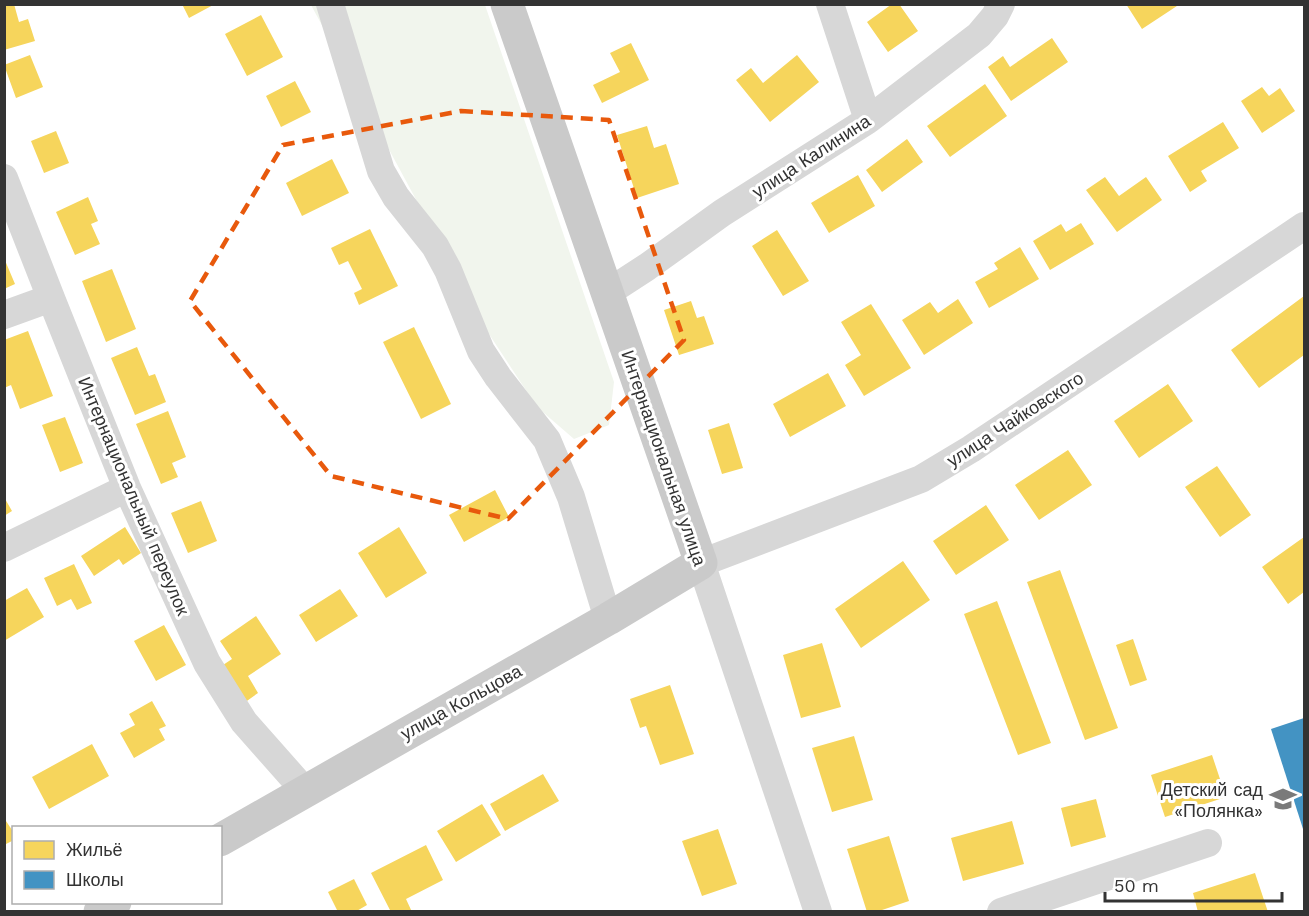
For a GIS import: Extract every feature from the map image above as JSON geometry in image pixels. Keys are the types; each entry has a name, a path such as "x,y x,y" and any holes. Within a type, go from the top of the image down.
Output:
{"main road":[{"name":"Интернациональная улица","path":"507,4 700,563"},
{"name":"улица Кольцова","path":"222,839 608,619 700,563"},
{"path":"100,912 113,904"}],"street":[{"path":"330,4 381,171 396,197 435,246 448,270 482,351 498,377 547,440 572,497 608,619"},
{"path":"830,4 868,120"},
{"name":"улица Калинина","path":"607,293 722,213 868,120 979,35 995,16 1001,4"},
{"name":"Интернациональный переулок","path":"4,178 128,488 207,663 244,722 305,792"},
{"name":"улица Чайковского","path":"700,563 921,479 971,449 1305,226"},
{"path":"4,315 51,298"},
{"path":"4,548 128,488"},
{"name":"Интернациональная улица","path":"700,563 818,912"},
{"path":"1001,912 1208,843"}],"highlighted area":[{"path":"461,111 609,120 684,340 508,519 331,476 190,301 283,145"}],"shaded area":[{"path":"311,5 485,5 614,382 609,425 574,439 537,407 487,331"}],"building: Жильё":[{"path":"4,4 14,4 19,22 28,19 35,41 4,50"},
{"path":"182,4 215,4 189,18"},
{"path":"892,4 899,4 918,31 888,52 867,22"},
{"path":"1126,4 1180,4 1142,29"},
{"path":"261,15 283,57 247,76 225,34"},
{"path":"1052,38 1068,62 1011,101 988,67 1003,56 1010,67"},
{"path":"631,43 649,80 602,103 593,85 620,72 610,53"},
{"path":"30,55 43,87 16,98 4,65"},
{"path":"797,55 819,82 770,122 736,80 751,68 763,83"},
{"path":"295,81 311,112 281,127 266,96"},
{"path":"985,84 1007,116 950,157 927,126"},
{"path":"1262,87 1269,96 1280,88 1295,111 1262,133 1241,101"},
{"path":"1223,122 1239,148 1201,171 1207,181 1190,192 1168,156"},
{"path":"647,126 654,148 666,144 679,184 637,198 617,135"},
{"path":"56,131 69,163 44,173 31,141"},
{"path":"907,139 923,162 882,192 866,170"},
{"path":"332,159 349,193 302,216 286,183"},
{"path":"858,175 875,206 829,233 811,203"},
{"path":"1105,177 1119,196 1146,177 1162,200 1117,232 1086,190"},
{"path":"88,197 98,221 91,224 100,244 75,255 56,212"},
{"path":"1081,223 1094,244 1050,270 1033,241 1061,224 1066,232"},
{"path":"370,229 398,286 359,305 354,293 362,289 348,261 339,265 331,248"},
{"path":"777,230 809,281 783,296 752,246"},
{"path":"1020,247 1039,279 989,308 975,282 998,269 994,263"},
{"path":"4,258 15,284 4,289"},
{"path":"112,269 136,329 106,342 82,281"},
{"path":"1304,296 1304,355 1259,388 1231,350"},
{"path":"958,299 973,323 924,355 902,320 930,302 938,313"},
{"path":"691,301 697,318 704,316 714,344 679,355 664,310"},
{"path":"871,304 911,368 864,396 845,365 861,355 841,322"},
{"path":"414,327 451,404 421,419 383,342"},
{"path":"28,331 53,396 20,409 11,385 4,388 4,340"},
{"path":"137,347 149,376 155,374 166,402 135,415 111,358"},
{"path":"828,373 846,406 790,437 773,404"},
{"path":"1168,384 1193,421 1139,458 1114,421"},
{"path":"168,411 186,457 172,463 178,477 161,484 136,424"},
{"path":"65,417 83,463 60,472 42,425"},
{"path":"729,423 743,468 722,474 708,430"},
{"path":"1068,450 1092,485 1039,520 1015,485"},
{"path":"1217,466 1251,515 1220,537 1185,487"},
{"path":"495,490 509,517 464,542 449,515"},
{"path":"4,497 12,511 4,516"},
{"path":"201,501 217,541 188,553 171,513"},
{"path":"986,505 1009,540 956,575 933,541"},
{"path":"125,527 141,553 123,565 119,559 94,576 81,556"},
{"path":"399,527 427,573 386,598 358,553"},
{"path":"1304,537 1304,592 1288,604 1262,567"},
{"path":"903,561 930,600 861,648 835,609"},
{"path":"74,564 92,603 77,610 71,599 57,606 44,578"},
{"path":"1060,570 1118,728 1085,740 1027,582"},
{"path":"27,588 44,617 4,641 4,601"},
{"path":"340,589 358,616 316,642 299,615"},
{"path":"997,601 1051,743 1018,755 964,614"},
{"path":"256,616 281,654 248,676 258,693 244,703 220,667 232,659 220,641"},
{"path":"164,625 186,665 156,681 134,641"},
{"path":"1133,639 1147,680 1130,686 1116,645"},
{"path":"822,643 841,707 801,718 783,655"},
{"path":"670,685 694,754 660,765 646,726 640,728 630,699"},
{"path":"152,701 166,726 159,729 165,740 134,758 120,733 135,725 129,714"},
{"path":"854,736 873,800 832,812 812,748"},
{"path":"92,744 109,776 49,809 32,777"},
{"path":"1212,755 1226,797 1165,817 1151,775"},
{"path":"543,774 559,801 505,831 490,804"},
{"path":"1096,799 1106,837 1071,847 1061,808"},
{"path":"482,804 501,835 456,862 437,831"},
{"path":"4,818 12,830 12,841 4,845"},
{"path":"1012,821 1024,864 963,881 951,838"},
{"path":"718,829 737,884 702,896 682,841"},
{"path":"889,836 909,901 876,912 867,912 847,849"},
{"path":"426,845 443,880 406,899 412,912 391,912 371,873"},
{"path":"1255,873 1268,912 1198,912 1193,893"},
{"path":"354,879 367,905 355,912 338,912 328,892"}],"building: Школы":[{"path":"1304,718 1304,832 1271,729"}],"place":[{"name":"Детский сад «Полянка»","path":"1283,799"}]}
